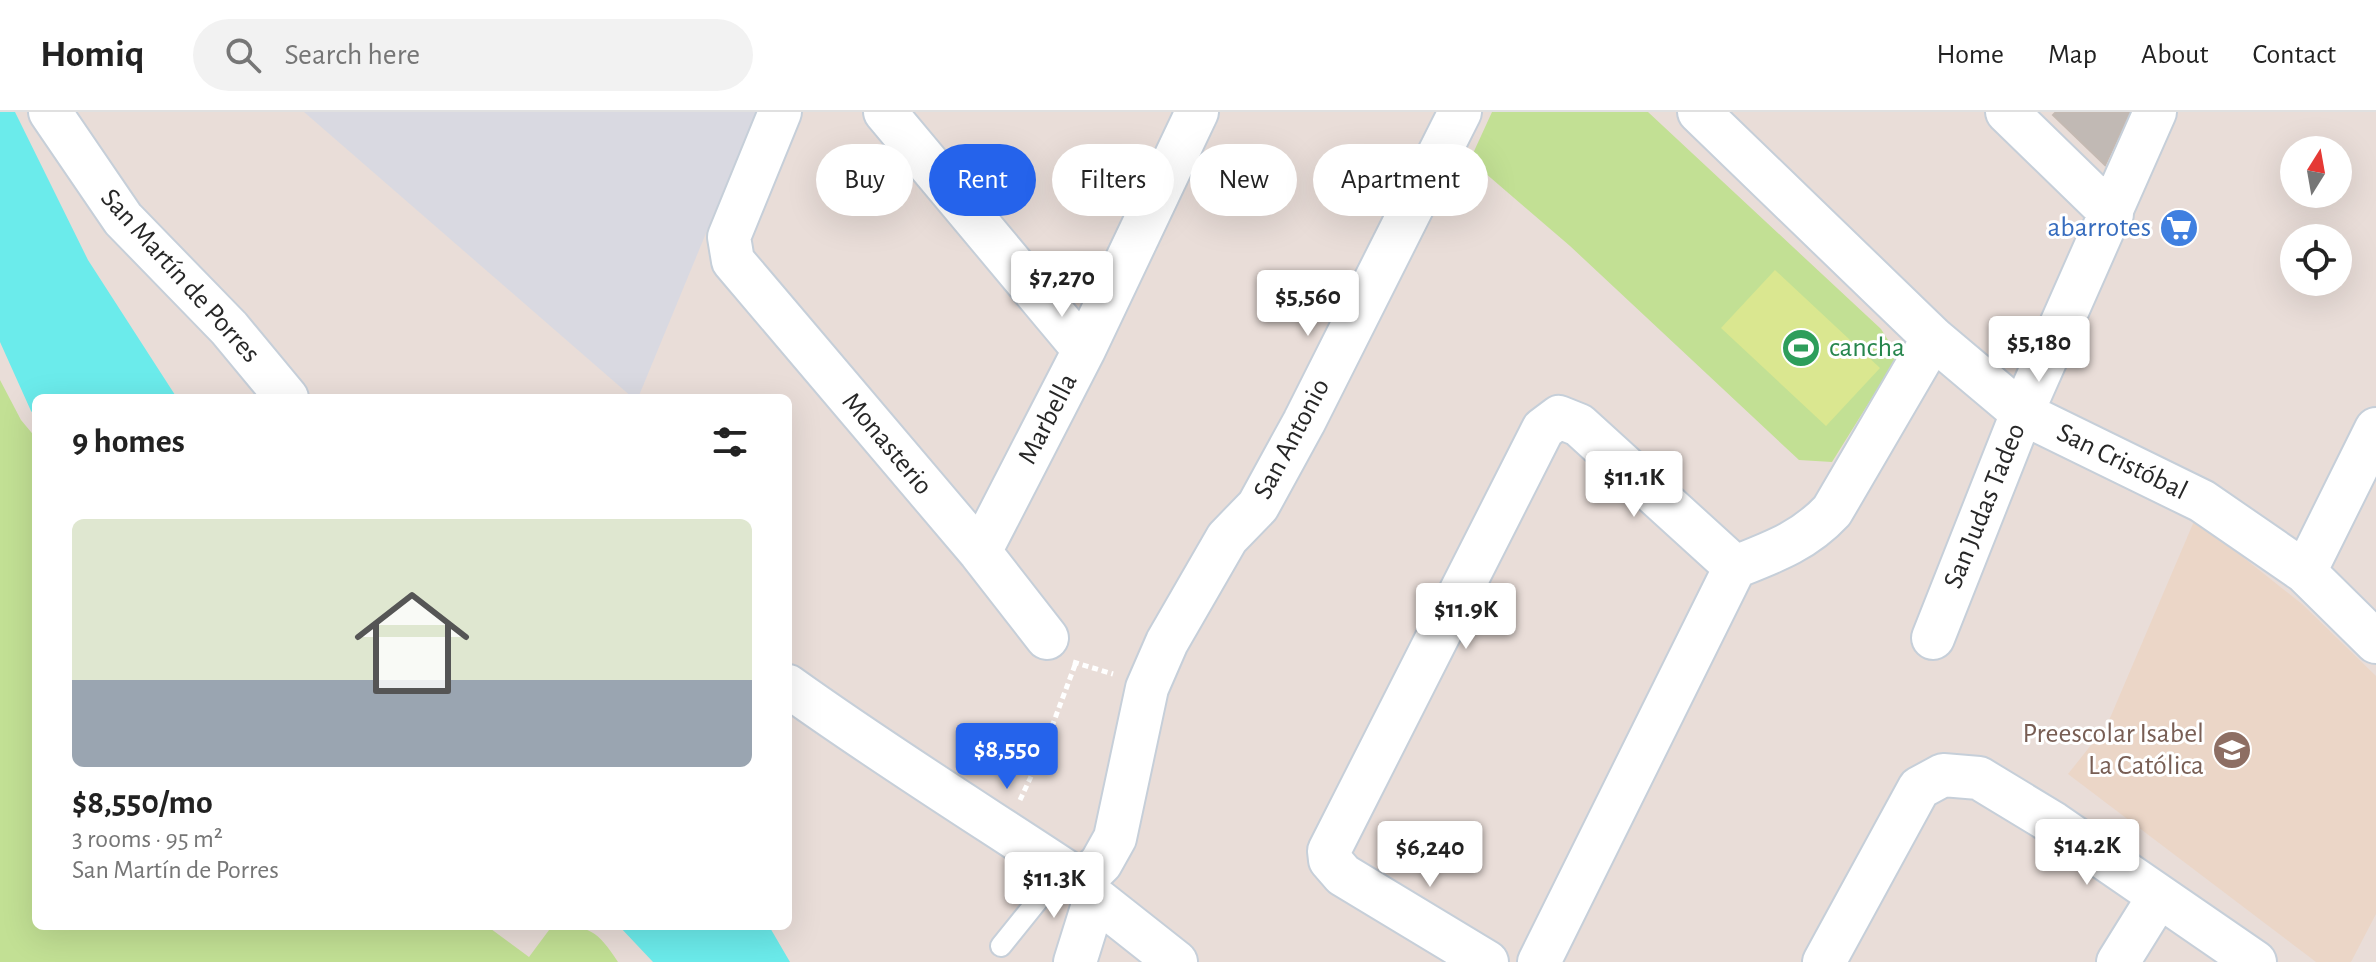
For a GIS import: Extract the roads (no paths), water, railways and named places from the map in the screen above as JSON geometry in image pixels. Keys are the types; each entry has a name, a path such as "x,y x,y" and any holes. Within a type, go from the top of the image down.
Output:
{"street":[{"name":"San Martín de Porres","path":"50,112 123,219 229,328 284,394"},
{"name":"Monasterio","path":"780,112 729,237 729,249 741,272 1061,651"},
{"path":"885,112 1084,350"},
{"name":"San Antonio","path":"1080,883 1101,863 1115,838 1147,688 1197,586 1227,538 1258,506 1304,422 1460,112"},
{"name":"San Cristóbal","path":"1699,112 1933,338 2022,413 2202,501 2305,572 2376,642"},
{"path":"2007,112 2112,214"},
{"name":"San Judas Tadeo","path":"1933,638 2022,413 2155,112"},
{"name":"Marbella","path":"980,552 1084,350 1181,121"},
{"path":"1539,962 1735,567 1791,545 1813,531 1832,511 1933,338"},
{"path":"1487,962 1343,875 1330,860 1329,851 1543,429 1559,417 1579,425 1735,567"},
{"path":"2305,572 2376,429"},
{"path":"792,689 879,751 1003,827 1080,883 1176,962"},
{"path":"1824,962 1919,788 1943,775 1979,778 2053,823 2255,962"},
{"path":"1075,962 1080,883"},
{"path":"2118,962 2159,896"}],"lane":[{"path":"1001,946 1080,883"}],"water":[{"path":"0,112 15,112 88,260 174,394 32,394 32,412 0,342"},
{"path":"623,930 771,930 790,962 653,962"}],"place":[{"name":"abarrotes","path":"2179,228"},
{"name":"cancha","path":"1801,348"},
{"name":"Preescolar Isabel La Católica","path":"2232,750"}]}
